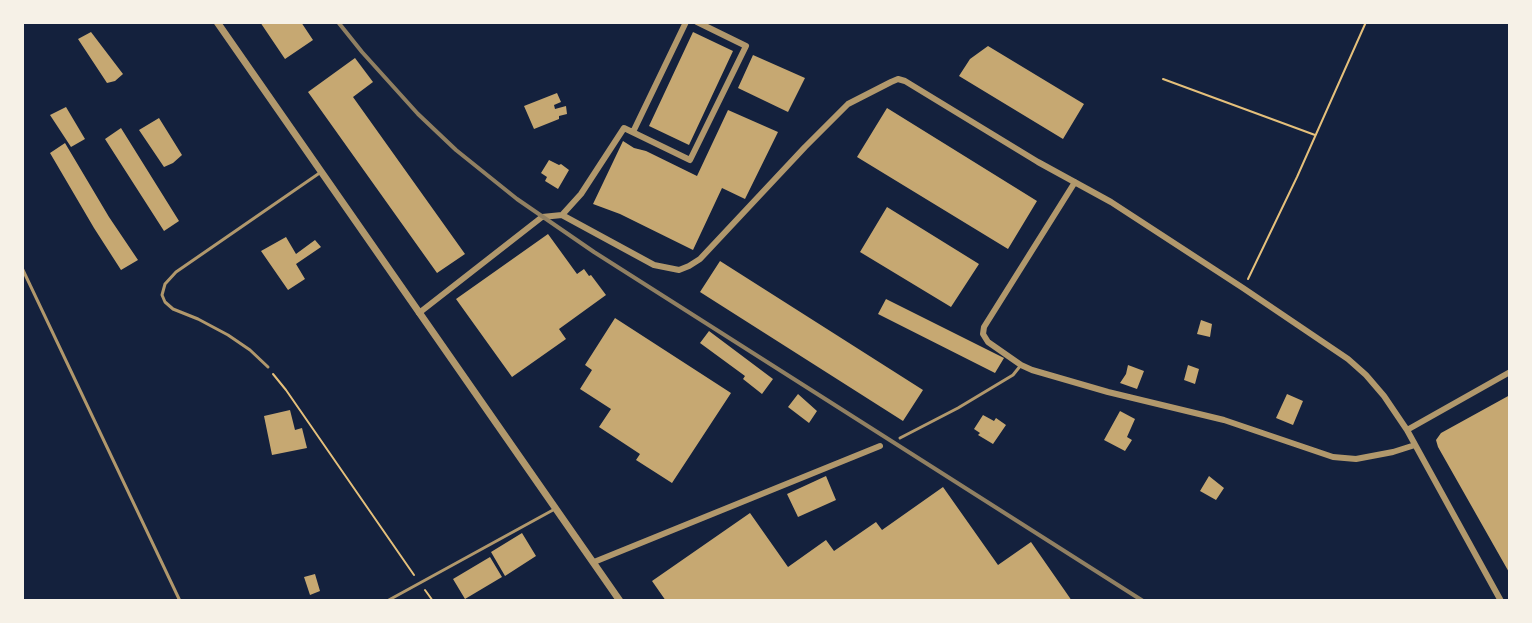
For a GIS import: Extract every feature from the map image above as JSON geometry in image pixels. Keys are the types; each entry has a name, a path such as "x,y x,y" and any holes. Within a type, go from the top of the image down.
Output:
{"street":[{"path":"217,22 620,601"},
{"path":"633,132 686,22"},
{"path":"562,215 581,194 624,128 690,160 746,46 697,22"},
{"path":"419,313 542,217 562,215 654,265 679,270 700,259 848,104 898,79 1111,202 1348,359 1384,396 1407,430 1501,601"},
{"path":"1075,182 984,327 983,334 988,342 1021,365 1108,392 1224,420 1333,457 1356,459 1415,445"},
{"path":"1407,430 1510,372"},
{"path":"594,562 880,446"}],"lane":[{"path":"268,367 228,335 173,309 162,295 165,284 176,272 321,172"},
{"path":"22,268 180,601"},
{"path":"900,438 1013,375 1021,365"},
{"path":"387,601 556,508"}],"path":[{"path":"1243,288 1316,136 1366,22"},
{"path":"1163,79 1316,136"},
{"path":"268,367 433,601"}],"building":[{"path":"260,22 301,22 313,40 285,59"},
{"path":"91,32 123,74 115,81 107,83 78,39"},
{"path":"693,32 733,51 689,145 649,126"},
{"path":"988,46 1084,104 1063,139 959,76 970,59"},
{"path":"753,55 805,78 788,112 738,88"},
{"path":"355,58 373,82 353,97 465,254 437,273 308,92"},
{"path":"557,93 561,102 554,105 555,109 566,106 567,114 534,129 524,106"},
{"path":"66,107 85,139 71,147 50,115"},
{"path":"887,108 1037,201 1008,249 857,157"},
{"path":"728,110 778,132 745,199 722,188 693,250 593,204 623,141 697,176"},
{"path":"159,118 182,155 164,167 139,130"},
{"path":"121,128 179,221 164,231 105,139"},
{"path":"65,143 138,260 121,270 50,153"},
{"path":"549,160 569,170 558,189 545,181 547,177 541,173"},
{"path":"887,207 979,264 951,307 860,252"},
{"path":"548,234 577,274 584,269 606,295 559,329 566,339 512,377 456,299"},
{"path":"286,237 296,254 315,240 321,247 296,264 305,279 288,290 261,251"},
{"path":"720,261 923,390 903,421 700,292"},
{"path":"886,299 1004,358 995,373 878,314"},
{"path":"615,318 731,393 672,483 636,460 640,454 599,427 611,409 580,389 592,370 585,365"},
{"path":"1201,320 1212,324 1210,337 1197,334"},
{"path":"709,331 773,379 762,394 743,379 745,376 700,343"},
{"path":"1128,365 1144,371 1137,389 1120,383"},
{"path":"1188,365 1199,369 1195,384 1184,380"},
{"path":"798,394 817,411 809,423 788,407"},
{"path":"1287,394 1303,401 1293,425 1276,418"},
{"path":"1510,395 1510,574 1436,440 1441,433"},
{"path":"290,410 295,430 302,428 307,448 272,455 264,416"},
{"path":"1120,411 1135,419 1127,437 1132,440 1125,451 1104,440"},
{"path":"983,415 994,421 996,418 1006,425 993,444 974,429"},
{"path":"826,476 836,500 798,517 787,494"},
{"path":"1209,476 1224,488 1216,500 1200,491"},
{"path":"943,487 998,565 1031,542 1072,601 666,601 652,581 750,513 788,567 826,540 834,551 876,522 882,530"},
{"path":"522,533 536,556 505,576 491,552"},
{"path":"490,557 502,577 465,599 453,579"},
{"path":"315,574 320,591 310,595 304,577"}],"railway":[{"path":"338,22 418,114 456,150 517,199 594,252 1143,601"}]}
